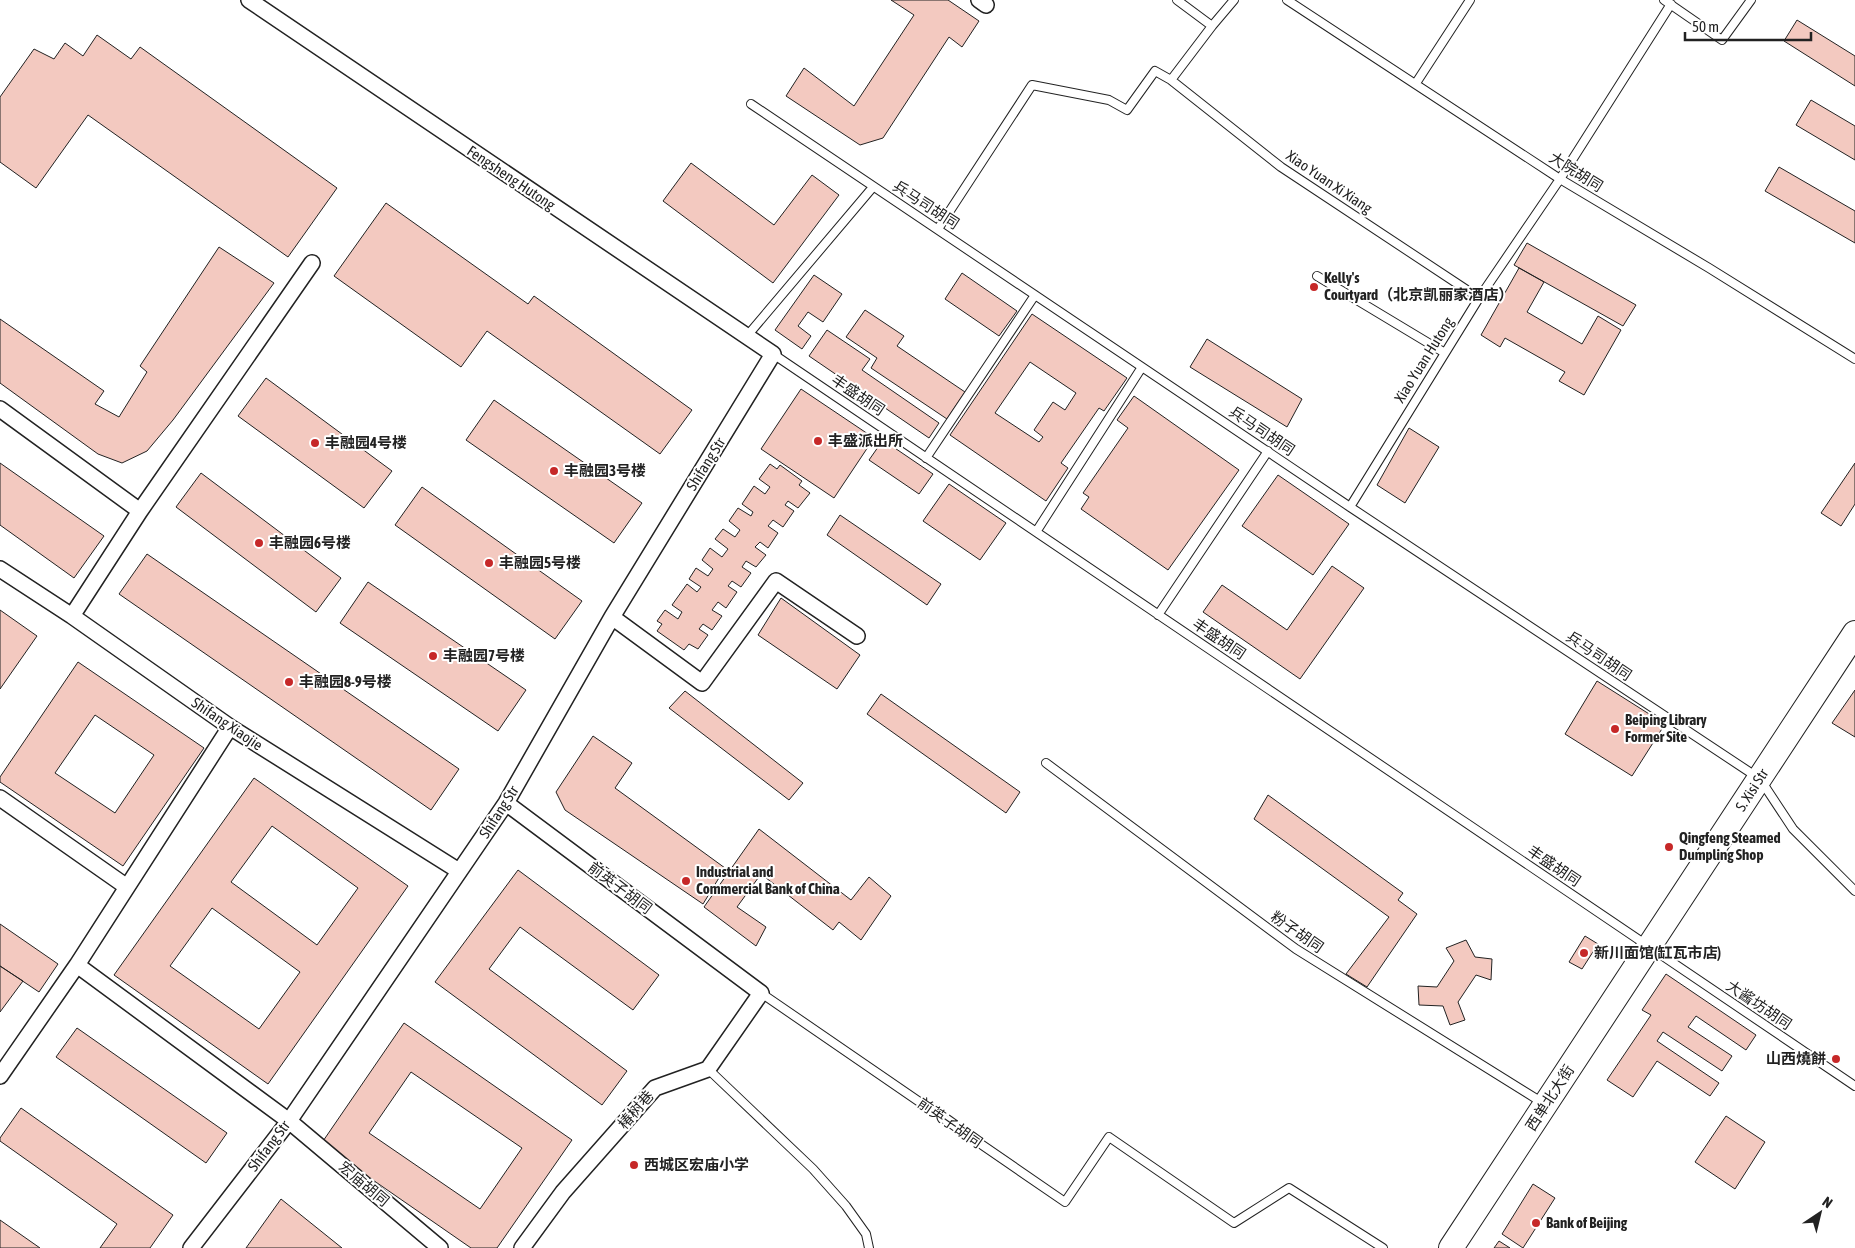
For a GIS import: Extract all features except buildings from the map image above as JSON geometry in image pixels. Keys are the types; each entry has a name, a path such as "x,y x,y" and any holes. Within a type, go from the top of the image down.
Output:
{"main road":[{"name":"S. Xisi Str","path":"1648,947 1855,633"},
{"name":"西单北大街","path":"1451,1248 1648,947"}],"street":[{"name":"Fengsheng Hutong","path":"249,0 773,354"},
{"path":"72,616 140,512 312,262"},
{"name":"Shifang Str","path":"190,1248 289,1121 506,803 612,617 773,354"},
{"path":"0,409 140,512"},
{"name":"Shifang Xiaojie","path":"0,569 72,616 230,727 459,871"},
{"path":"612,617 702,683 776,581 857,636"},
{"path":"0,1076 77,966 230,727"},
{"path":"0,798 127,886"},
{"name":"前英子胡同","path":"506,803 761,993"},
{"name":"宏庙胡同","path":"77,966 289,1121 440,1248"},
{"path":"708,1069 761,993"},
{"name":"椿树巷","path":"522,1248 563,1192 655,1088 708,1069"}],"lane":[{"path":"1177,0 1212,26"},
{"path":"938,229 1032,85 1109,100 1127,110 1155,71 1171,80 1234,0"},
{"name":"大院胡同","path":"1287,0 1560,179 1709,268 1855,359"},
{"path":"1416,83 1470,0"},
{"path":"1668,2 1722,40 1751,0"},
{"name":"Xiao Yuan Hutong","path":"1350,507 1479,298 1560,179 1668,2"},
{"name":"Xiao Yuan Xi Xiang","path":"1171,80 1281,167 1479,298"},
{"name":"兵马司胡同","path":"751,104 1350,507 1760,779"},
{"path":"747,336 873,187"},
{"path":"1317,276 1445,353"},
{"path":"926,458 1035,294"},
{"name":"丰盛胡同","path":"773,354 1648,947"},
{"path":"1036,532 1142,367"},
{"path":"1158,615 1268,451"},
{"name":"粉子胡同","path":"1046,762 1296,949 1546,1105"},
{"path":"1760,779 1793,829 1855,891"},
{"name":"大酱坊胡同","path":"1648,947 1855,1086"},
{"name":"前英子胡同","path":"761,993 1065,1202 1110,1137 1234,1223 1289,1188 1383,1248"},
{"path":"708,1069 813,1170 846,1206 866,1234 869,1248"}],"place":[{"name":"Kelly's Courtyard（北京凯丽家酒店）","path":"1314,287"},
{"name":"丰盛派出所","path":"818,441"},
{"name":"丰融园4号楼","path":"315,443"},
{"name":"丰融园3号楼","path":"554,471"},
{"name":"丰融园6号楼","path":"259,543"},
{"name":"丰融园5号楼","path":"489,563"},
{"name":"丰融园7号楼","path":"433,656"},
{"name":"丰融园8-9号楼","path":"289,682"},
{"name":"Beiping Library Former Site","path":"1615,729"},
{"name":"Qingfeng Steamed Dumpling Shop","path":"1669,847"},
{"name":"Industrial and Commercial Bank of China","path":"686,881"},
{"name":"新川面馆(缸瓦市店)","path":"1584,953"},
{"name":"山西燒餅","path":"1836,1059"},
{"name":"西城区宏庙小学","path":"634,1165"},
{"name":"Bank of Beijing","path":"1536,1223"}]}
